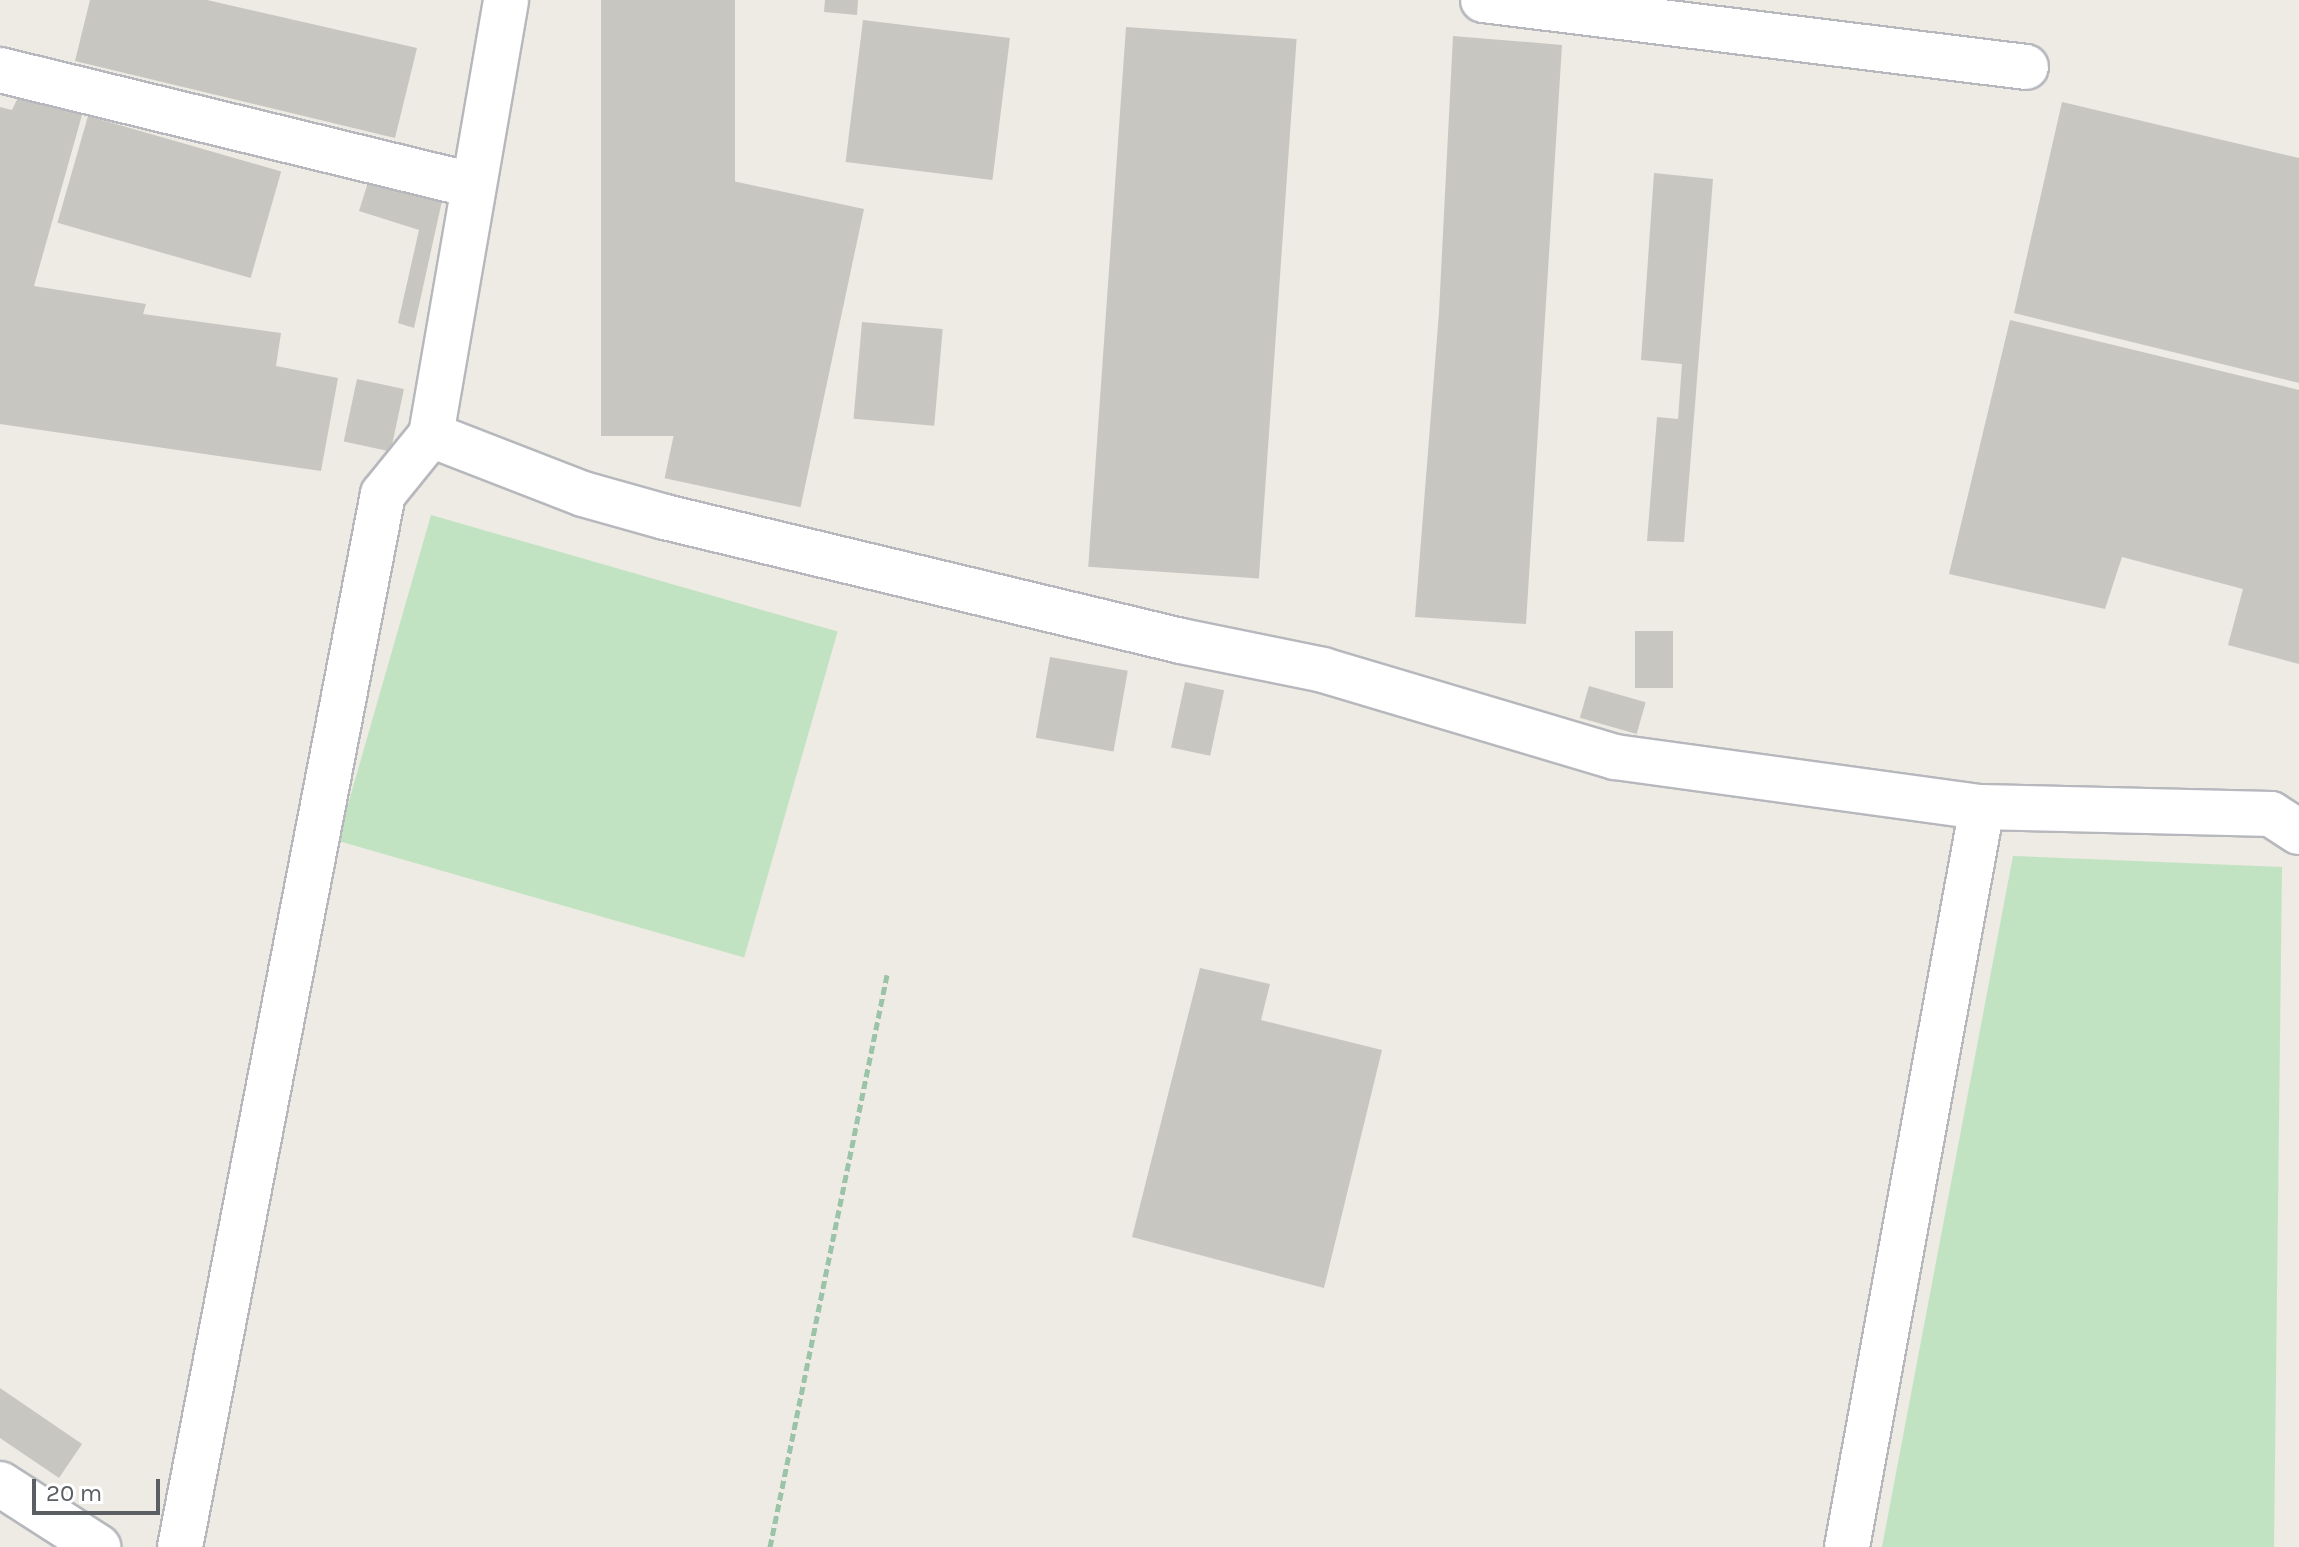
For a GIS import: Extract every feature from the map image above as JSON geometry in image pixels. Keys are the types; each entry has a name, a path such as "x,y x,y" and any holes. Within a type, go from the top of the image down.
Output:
{"street":[{"path":"180,1547 383,494 431,435 506,0"},
{"path":"1483,0 2026,67"},
{"path":"0,70 473,185"},
{"path":"431,435 583,494 665,517 1047,610 1323,670 1615,757 1982,807 2271,814 2299,832"},
{"path":"1847,1547 1982,807"},
{"path":"0,1484 98,1547"}],"path":[{"path":"770,1547 887,975"}],"green space":[{"path":"431,515 838,632 744,957 338,841"},
{"path":"2013,856 2282,867 2274,1547 1882,1547"}],"building":[{"path":"90,0 207,0 417,48 395,138 75,61"},
{"path":"601,0 735,0 735,436 601,436"},
{"path":"825,0 858,0 857,15 824,12"},
{"path":"863,20 1010,38 992,180 846,162"},
{"path":"1126,27 1297,39 1259,579 1088,567"},
{"path":"1453,36 1562,45 1526,624 1415,617 1439,312"},
{"path":"21,91 82,115 34,286 146,304 143,314 281,333 276,366 338,378 321,471 0,424 0,107 12,110"},
{"path":"2062,102 2299,158 2299,383 2014,313"},
{"path":"88,116 281,171 251,278 57,223"},
{"path":"1654,173 1713,179 1684,542 1647,541 1657,417 1678,419 1682,364 1641,360"},
{"path":"369,179 442,201 414,328 398,323 419,230 359,211"},
{"path":"728,180 864,209 801,507 665,478"},
{"path":"2010,320 2299,390 2299,664 2228,645 2243,589 2122,557 2105,609 1949,574"},
{"path":"862,322 943,329 934,426 854,419"},
{"path":"357,379 404,389 391,452 344,442"},
{"path":"1635,631 1673,631 1673,688 1635,688"},
{"path":"1050,657 1128,671 1114,751 1036,738"},
{"path":"1185,682 1224,690 1210,756 1171,748"},
{"path":"1589,686 1646,702 1637,734 1580,718"},
{"path":"1200,968 1270,984 1261,1020 1382,1050 1324,1288 1132,1237"},
{"path":"0,1388 82,1444 59,1478 0,1438"}]}
